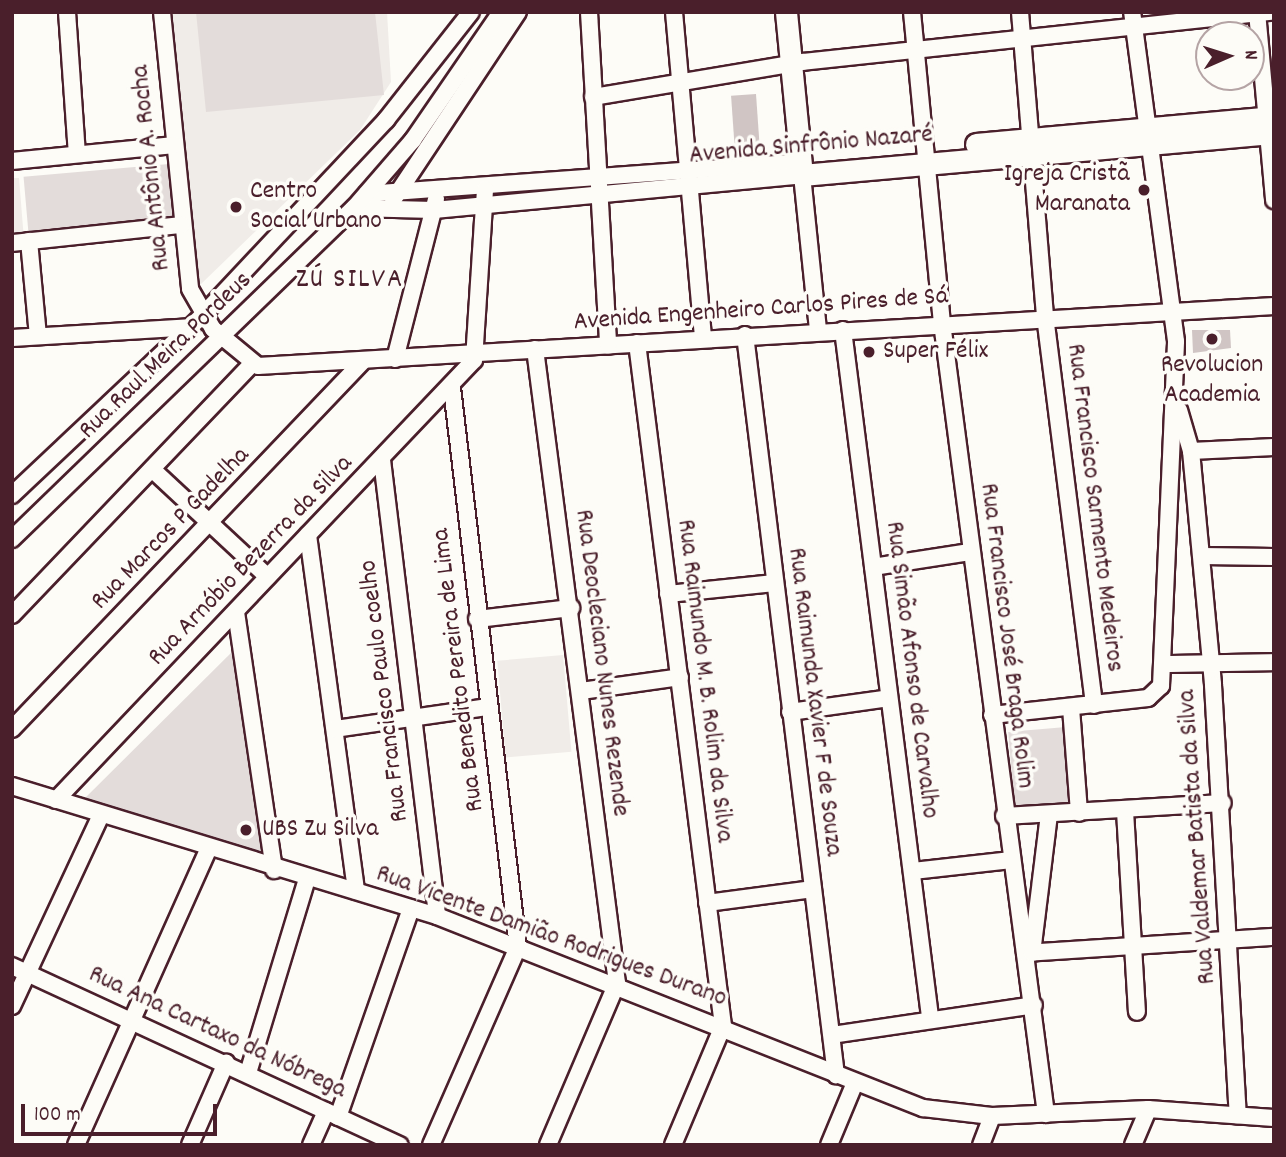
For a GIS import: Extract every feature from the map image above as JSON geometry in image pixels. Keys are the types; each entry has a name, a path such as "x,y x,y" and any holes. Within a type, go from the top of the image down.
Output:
{"street":[{"path":"67,12 77,154"},
{"name":"Rua Antônio A. Rocha","path":"162,12 181,225 187,278 196,322"},
{"path":"12,495 196,322 386,120 471,12"},
{"name":"Rua Raul Meira Pordeus","path":"12,539 354,208 438,107 501,12"},
{"path":"392,202 518,12"},
{"path":"589,12 608,345"},
{"path":"674,12 703,338"},
{"path":"786,12 818,331"},
{"name":"Rua Francisco José Braga Rolim","path":"912,12 942,323 1004,816 1029,953 1046,1114"},
{"name":"Rua Francisco Sarmento Medeiros","path":"1020,12 1028,145 1045,316 1094,705"},
{"name":"Rua Valdemar Batista da Silva","path":"1132,12 1144,134 1171,309 1177,403 1164,664 1211,665 1223,803 1238,1115"},
{"path":"593,97 791,67 1134,31 1262,13 1274,200"},
{"name":"Avenida Sinfrônio Nazaré","path":"354,208 392,202 436,202 1144,134 1270,125"},
{"path":"12,160 174,145"},
{"name":"Avenida Sinfrônio Nazaré","path":"366,194 392,202"},
{"path":"478,352 485,196"},
{"path":"395,359 436,202"},
{"path":"12,243 181,225"},
{"path":"29,241 38,336"},
{"name":"Avenida Engenheiro Carlos Pires de Sá","path":"251,365 363,361 1045,316 1274,306"},
{"path":"12,338 196,322 220,336 251,365 12,615"},
{"name":"Rua Simão Afonso de Carvalho","path":"843,330 930,1017"},
{"name":"Rua Raimunda Xavier F de Souza","path":"745,335 836,1075"},
{"name":"Rua Raimundo M. B. Rolim da Silva","path":"637,343 723,1026"},
{"name":"Rua Deocleciano Nunes Rezende","path":"535,349 571,608 617,983"},
{"name":"Rua Arnóbio Bezerra da Silva","path":"56,800 452,388 478,352"},
{"name":"Rua Marcos P Gadelha","path":"12,729 210,525 363,361"},
{"name":"Rua Benedito Pereira de Lima","path":"452,388 487,707 518,947"},
{"path":"1177,403 1191,451 1211,665 1274,662"},
{"path":"1191,451 1274,447"},
{"name":"Rua Francisco Paulo coelho","path":"382,460 437,916"},
{"path":"152,469 268,577"},
{"path":"308,535 356,891"},
{"path":"873,567 970,552"},
{"path":"1202,556 1274,557"},
{"path":"668,594 774,583"},
{"path":"477,619 571,608"},
{"path":"236,612 274,870"},
{"path":"992,715 1071,708 1156,695 1164,664"},
{"path":"581,691 680,677"},
{"path":"790,712 889,698"},
{"path":"335,729 487,707"},
{"name":"Rua Francisco José Braga Rolim","path":"1071,708 1079,813"},
{"name":"Rua Vicente Damião Rodrigues Durano","path":"12,786 100,817 437,916 617,983 723,1026 855,1085 946,1113 992,1116 1148,1109 1274,1118"},
{"path":"1004,816 1125,811 1223,803"},
{"path":"1125,811 1137,1012"},
{"path":"1049,815 1029,953 1230,942 1274,937"},
{"path":"12,1006 100,817"},
{"path":"76,1145 208,850"},
{"path":"912,871 1011,860"},
{"path":"248,1073 307,879"},
{"path":"707,903 813,889"},
{"path":"311,1145 332,1114 411,908"},
{"path":"431,1145 518,947"},
{"name":"Rua Ana Cartaxo da Nóbrega","path":"12,966 400,1145"},
{"path":"548,1145 617,983"},
{"path":"832,1035 930,1017 1034,1005"},
{"path":"673,1145 723,1026"},
{"path":"190,1145 226,1063"},
{"path":"829,1145 855,1085"},
{"path":"1133,1145 1148,1109"},
{"path":"981,1145 992,1116"}],"shaded area":[{"name":"Centro Social Urbano","path":"172,12 387,12 391,82 360,130 200,285"},
{"path":"196,12 375,12 384,95 206,112"},
{"path":"169,164 175,228 29,240 24,177"},
{"path":"12,178 19,178 24,240 12,240"},
{"path":"243,641 273,868 78,805"},
{"path":"563,655 571,752 506,757 497,661"},
{"path":"1066,727 1073,813 1016,818 1008,732"}],"building":[{"path":"756,94 760,153 735,155 731,96"},
{"name":"Revolucion Academia","path":"1192,330 1230,330 1231,348 1193,353"}],"place":[{"name":"Igreja Cristã Maranata","path":"1144,190"},
{"name":"Centro Social Urbano","path":"236,207"},
{"name":"Revolucion Academia","path":"1212,339"},
{"name":"Super Félix","path":"869,352"},
{"name":"UBS Zu Silva","path":"246,830"}],"district":[{"name":"ZÚ SILVA","path":"350,281"}]}
